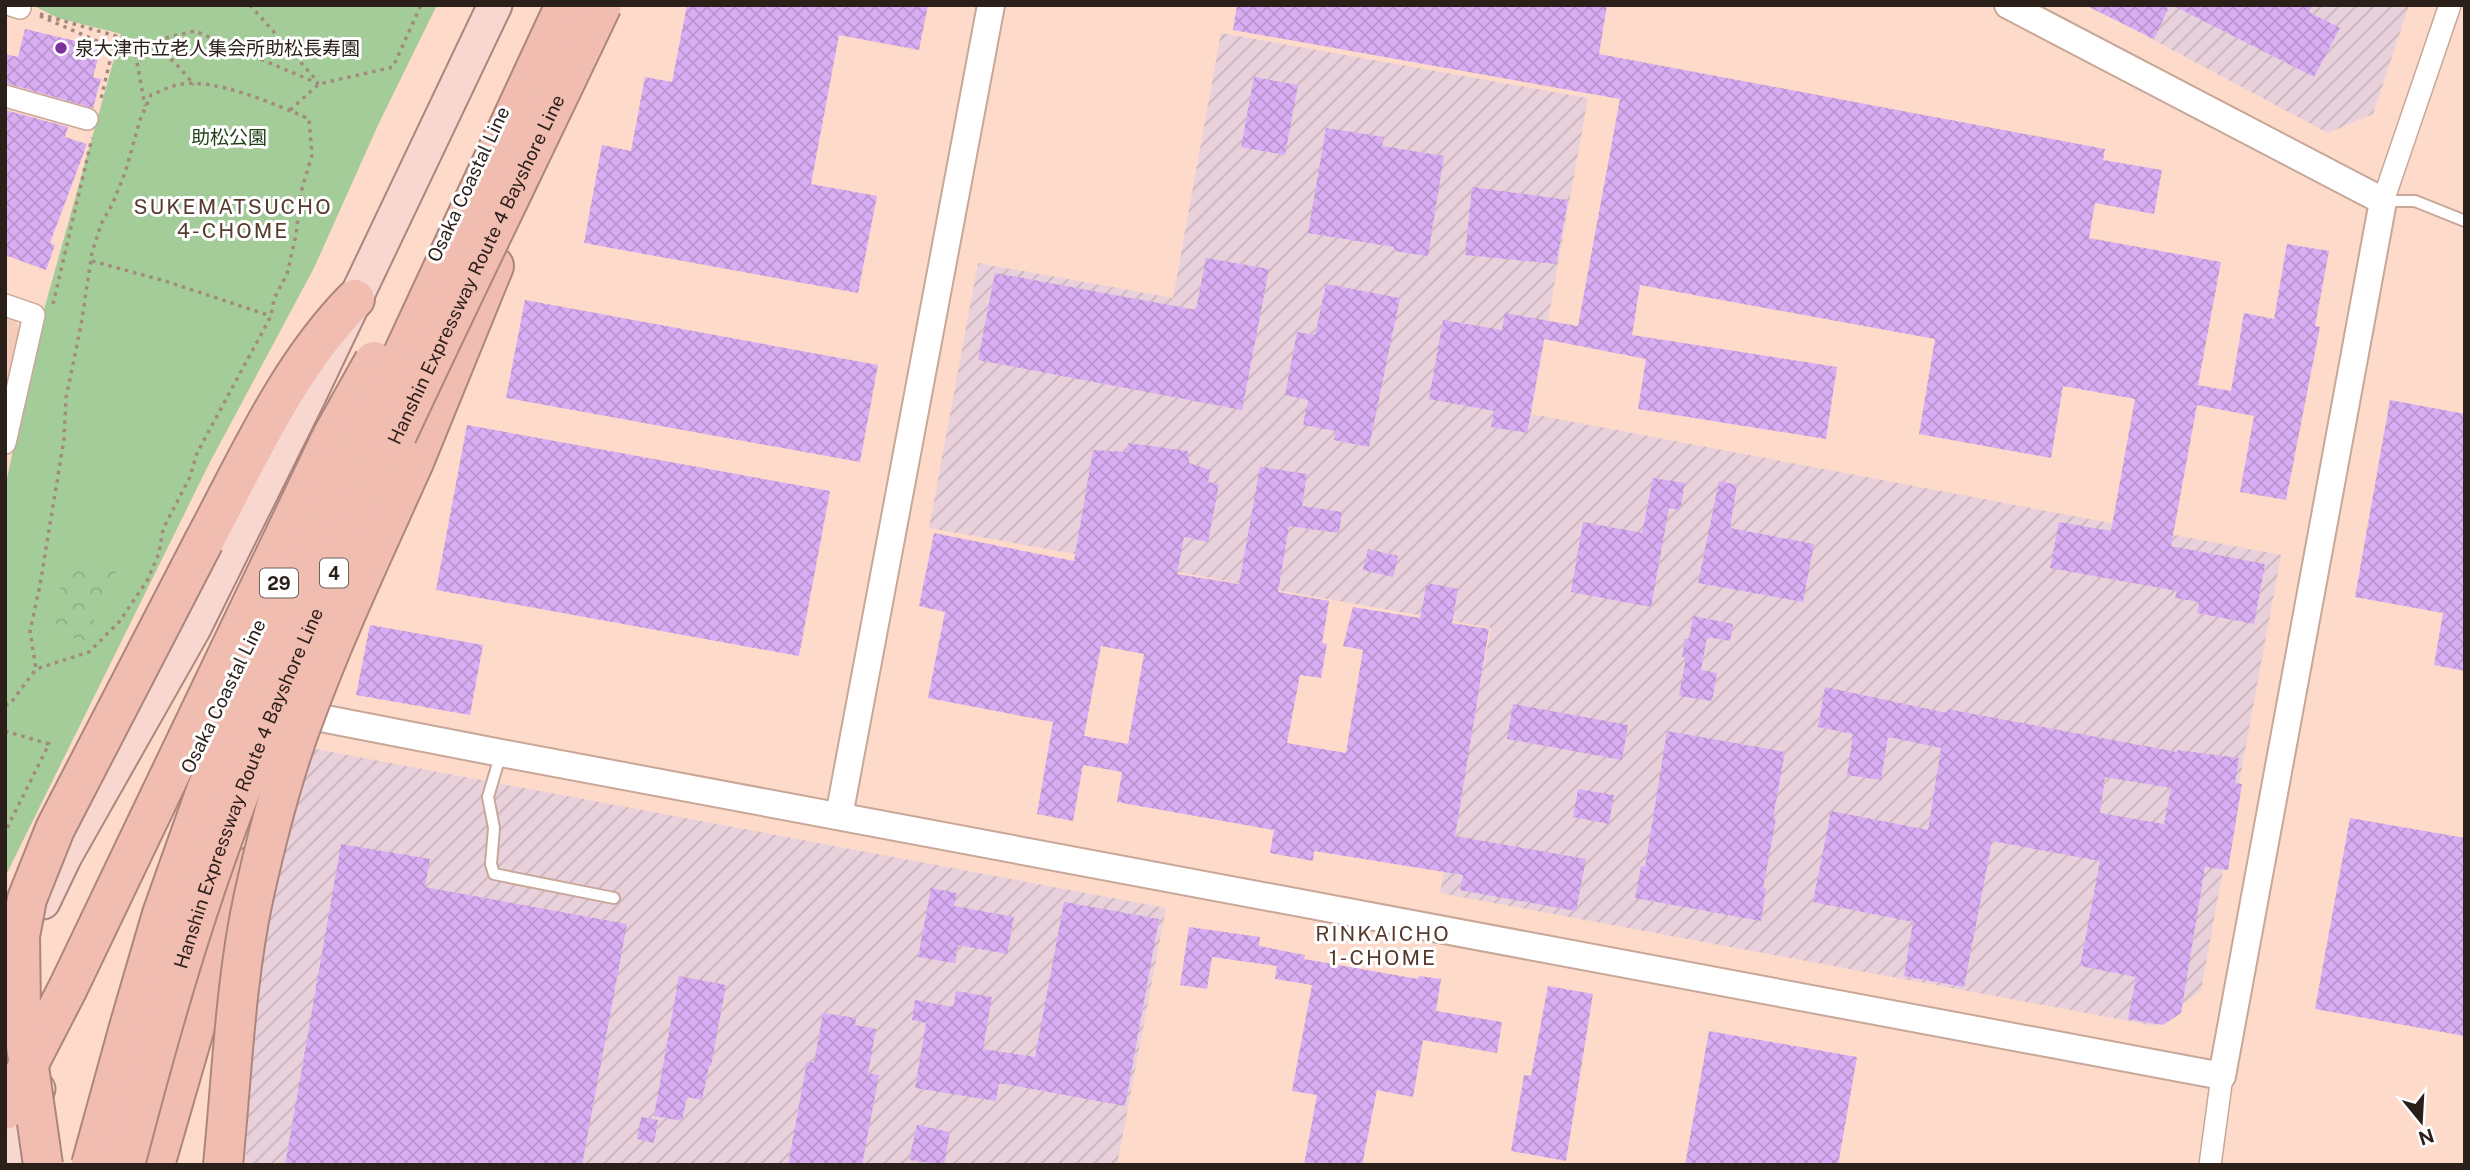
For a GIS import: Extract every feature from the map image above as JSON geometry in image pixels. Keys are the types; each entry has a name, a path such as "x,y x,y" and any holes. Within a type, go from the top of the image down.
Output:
{"highway":[{"path":"5,1110 68,988 332,436 476,176 559,5"},
{"name":"Hanshin Expressway Route 4 Bayshore Line","path":"91,1165 162,914 210,780 263,656 565,5"},
{"name":"Hanshin Expressway Route 4 Bayshore Line","path":"125,1165 160,1028 193,924 284,681 390,449 602,5"},
{"path":"223,1165 244,957 253,898 267,838 302,723 326,661 456,363 569,75"},
{"path":"43,1165 21,1011 20,936 27,899 55,830 204,541 301,363 329,325 355,299"},
{"path":"155,1165 199,1013 297,713"}],"main road":[{"path":"5,979 65,856 194,628 495,5"},
{"name":"Osaka Coastal Line","path":"5,1160 132,881 224,695 553,5"},
{"path":"297,713 400,469 442,318 483,235 499,193 508,99"}],"street":[{"path":"839,816 991,5"},
{"path":"2008,5 2383,201"},
{"path":"2210,1165 2222,1076 2383,201 2450,5"},
{"path":"5,96 36,115 93,117"},
{"path":"5,305 34,315 5,443"},
{"path":"224,695 297,713 501,753 2222,1076"}],"lane":[{"path":"2383,201 2415,201 2465,221"},
{"path":"501,753 488,797 494,828 491,864 494,874 614,898"}],"path":[{"path":"250,5 319,84"},
{"path":"289,110 319,84 393,67 421,5"},
{"path":"18,8 134,41 149,42 195,31 319,84"},
{"path":"18,8 113,48 93,117 52,307 34,315"},
{"path":"134,41 145,108"},
{"path":"149,42 181,69 194,85"},
{"path":"5,713 8,705 36,669 89,652 119,622 147,581 159,553 163,529 190,477 197,453 271,316 274,299 287,274 296,235 301,192 312,155 309,119 218,86 178,84 151,95 121,184 101,225 91,261 66,398 64,439 40,585 30,631 36,669"},
{"path":"91,261 154,278 271,316"},
{"path":"5,731 49,744 5,831"}],"shaded area":[{"path":"2409,5 2373,114 2328,133 2090,6"},
{"path":"1221,33 1588,98 1531,414 2281,555 2201,990 2156,1026 1440,893 1491,628 929,528 978,263 1173,298"},
{"path":"5,316 15,320 24,336 5,419"},
{"path":"310,748 1166,908 1117,1165 245,1165 256,992 277,863"}],"green space":[{"name":"助松公園","path":"32,5 437,5 379,123 314,268 209,464 5,877 5,487 45,306 121,34 58,18"},
{"path":"77,555 116,572 96,614 87,641 47,632 57,595"}],"building":[{"path":"687,5 928,5 919,50 839,35 811,184 877,196 858,293 584,243 602,145 631,151 645,77 672,82"},
{"path":"1237,5 1607,5 1599,54 2105,149 2103,160 2162,170 2154,214 2095,203 2089,238 2221,262 2198,385 2231,391 2244,313 2274,319 2287,244 2329,251 2315,326 2320,327 2286,500 2240,492 2254,416 2197,405 2171,546 2265,564 2254,624 2197,613 2199,602 2175,598 2177,591 2050,568 2059,522 2111,531 2135,399 2063,386 2051,458 1919,434 1935,339 1640,285 1632,335 1837,367 1826,439 1638,409 1646,359 1544,339 1527,433 1491,427 1494,411 1429,399 1443,320 1502,330 1505,313 1578,326 1620,99 1233,30"},
{"path":"2085,5 2170,5 2154,39"},
{"path":"2172,5 2313,5 2309,12 2340,28 2314,77"},
{"path":"25,29 101,47 93,77 101,79 93,108 5,83 5,54 18,57"},
{"path":"1254,77 1298,85 1285,155 1241,147"},
{"path":"5,110 68,127 65,137 87,144 50,243 55,245 46,270 5,255"},
{"path":"1326,128 1384,137 1382,146 1444,156 1428,256 1394,251 1394,247 1308,233"},
{"path":"1472,187 1568,200 1556,264 1465,255"},
{"path":"1206,258 1269,269 1242,410 978,360 995,273 1196,310"},
{"path":"1326,284 1400,298 1369,447 1334,440 1336,431 1303,425 1308,400 1285,395 1297,332 1315,335"},
{"path":"525,300 878,365 860,462 506,398"},
{"path":"2390,400 2465,414 2465,671 2434,665 2443,613 2355,597"},
{"path":"467,425 830,491 799,656 436,590"},
{"path":"1128,443 1188,451 1189,463 1211,470 1208,482 1219,484 1208,542 1184,537 1177,574 1239,584 1260,467 1307,474 1302,506 1342,512 1339,533 1289,526 1278,592 1329,601 1322,643 1327,644 1321,678 1300,675 1287,743 1346,753 1363,650 1343,646 1353,607 1420,618 1427,583 1458,589 1452,623 1489,629 1455,836 1586,859 1576,911 1460,890 1463,875 1314,851 1313,861 1270,853 1274,830 1117,802 1122,772 1083,765 1073,821 1037,814 1053,722 928,698 945,612 919,606 934,533 1074,561 1093,450 1126,452","holes":["1101,646 1144,654 1128,744 1084,736"]},
{"path":"1653,478 1685,483 1680,510 1669,508 1651,607 1571,592 1583,522 1642,533"},
{"path":"1719,481 1737,485 1730,528 1814,544 1803,602 1698,583"},
{"path":"1368,549 1398,556 1393,577 1363,570"},
{"path":"1693,616 1733,624 1730,641 1707,637 1701,670 1717,673 1712,701 1679,696 1686,658 1682,657 1685,639 1689,639"},
{"path":"370,625 483,645 470,715 356,695"},
{"path":"1825,687 1947,713 1947,709 2177,752 2239,758 2235,783 2242,784 2228,870 2205,867 2181,1013 2163,1025 2128,1019 2136,977 2080,966 2100,861 1992,841 1964,987 1904,976 1913,922 1813,902 1831,811 1928,830 1941,748 1888,737 1881,780 1847,775 1853,734 1818,727","holes":["2105,777 2171,788 2164,824 2100,813"]},
{"path":"1513,704 1628,725 1622,760 1507,739"},
{"path":"1667,731 1785,752 1763,888 1766,888 1761,921 1635,898 1641,866 1645,867"},
{"path":"1578,789 1614,795 1609,824 1573,817"},
{"path":"2350,818 2465,838 2465,1036 2315,1009"},
{"path":"341,844 430,859 425,887 627,924 582,1165 285,1165"},
{"path":"931,888 957,893 954,906 1014,917 1007,954 958,945 955,963 918,957"},
{"path":"1064,902 1159,919 1125,1106 999,1083 996,1101 915,1088 926,1023 912,1020 915,1000 953,1007 956,991 992,997 983,1049 1035,1057"},
{"path":"1189,927 1260,937 1259,946 1305,955 1304,959 1418,979 1419,976 1441,979 1436,1011 1502,1022 1497,1053 1423,1040 1413,1097 1377,1090 1362,1165 1304,1165 1317,1095 1292,1091 1312,985 1275,979 1277,966 1212,957 1207,989 1180,985"},
{"path":"679,976 726,985 702,1100 687,1097 682,1121 654,1116"},
{"path":"1548,986 1593,994 1566,1161 1511,1151 1524,1075 1531,1076"},
{"path":"823,1013 856,1018 855,1025 876,1029 868,1073 879,1075 862,1165 788,1165 807,1062 814,1063"},
{"path":"1709,1031 1857,1057 1838,1165 1685,1165"},
{"path":"641,1117 658,1120 654,1143 637,1139"},
{"path":"917,1125 950,1132 944,1165 909,1160"}],"place":[{"name":"泉大津市立老人集会所助松長寿園","path":"61,48"}],"district":[{"name":"SUKEMATSUCHO 4-CHOME","path":"233,218"},
{"name":"RINKAICHO 1-CHOME","path":"1383,945"}]}
